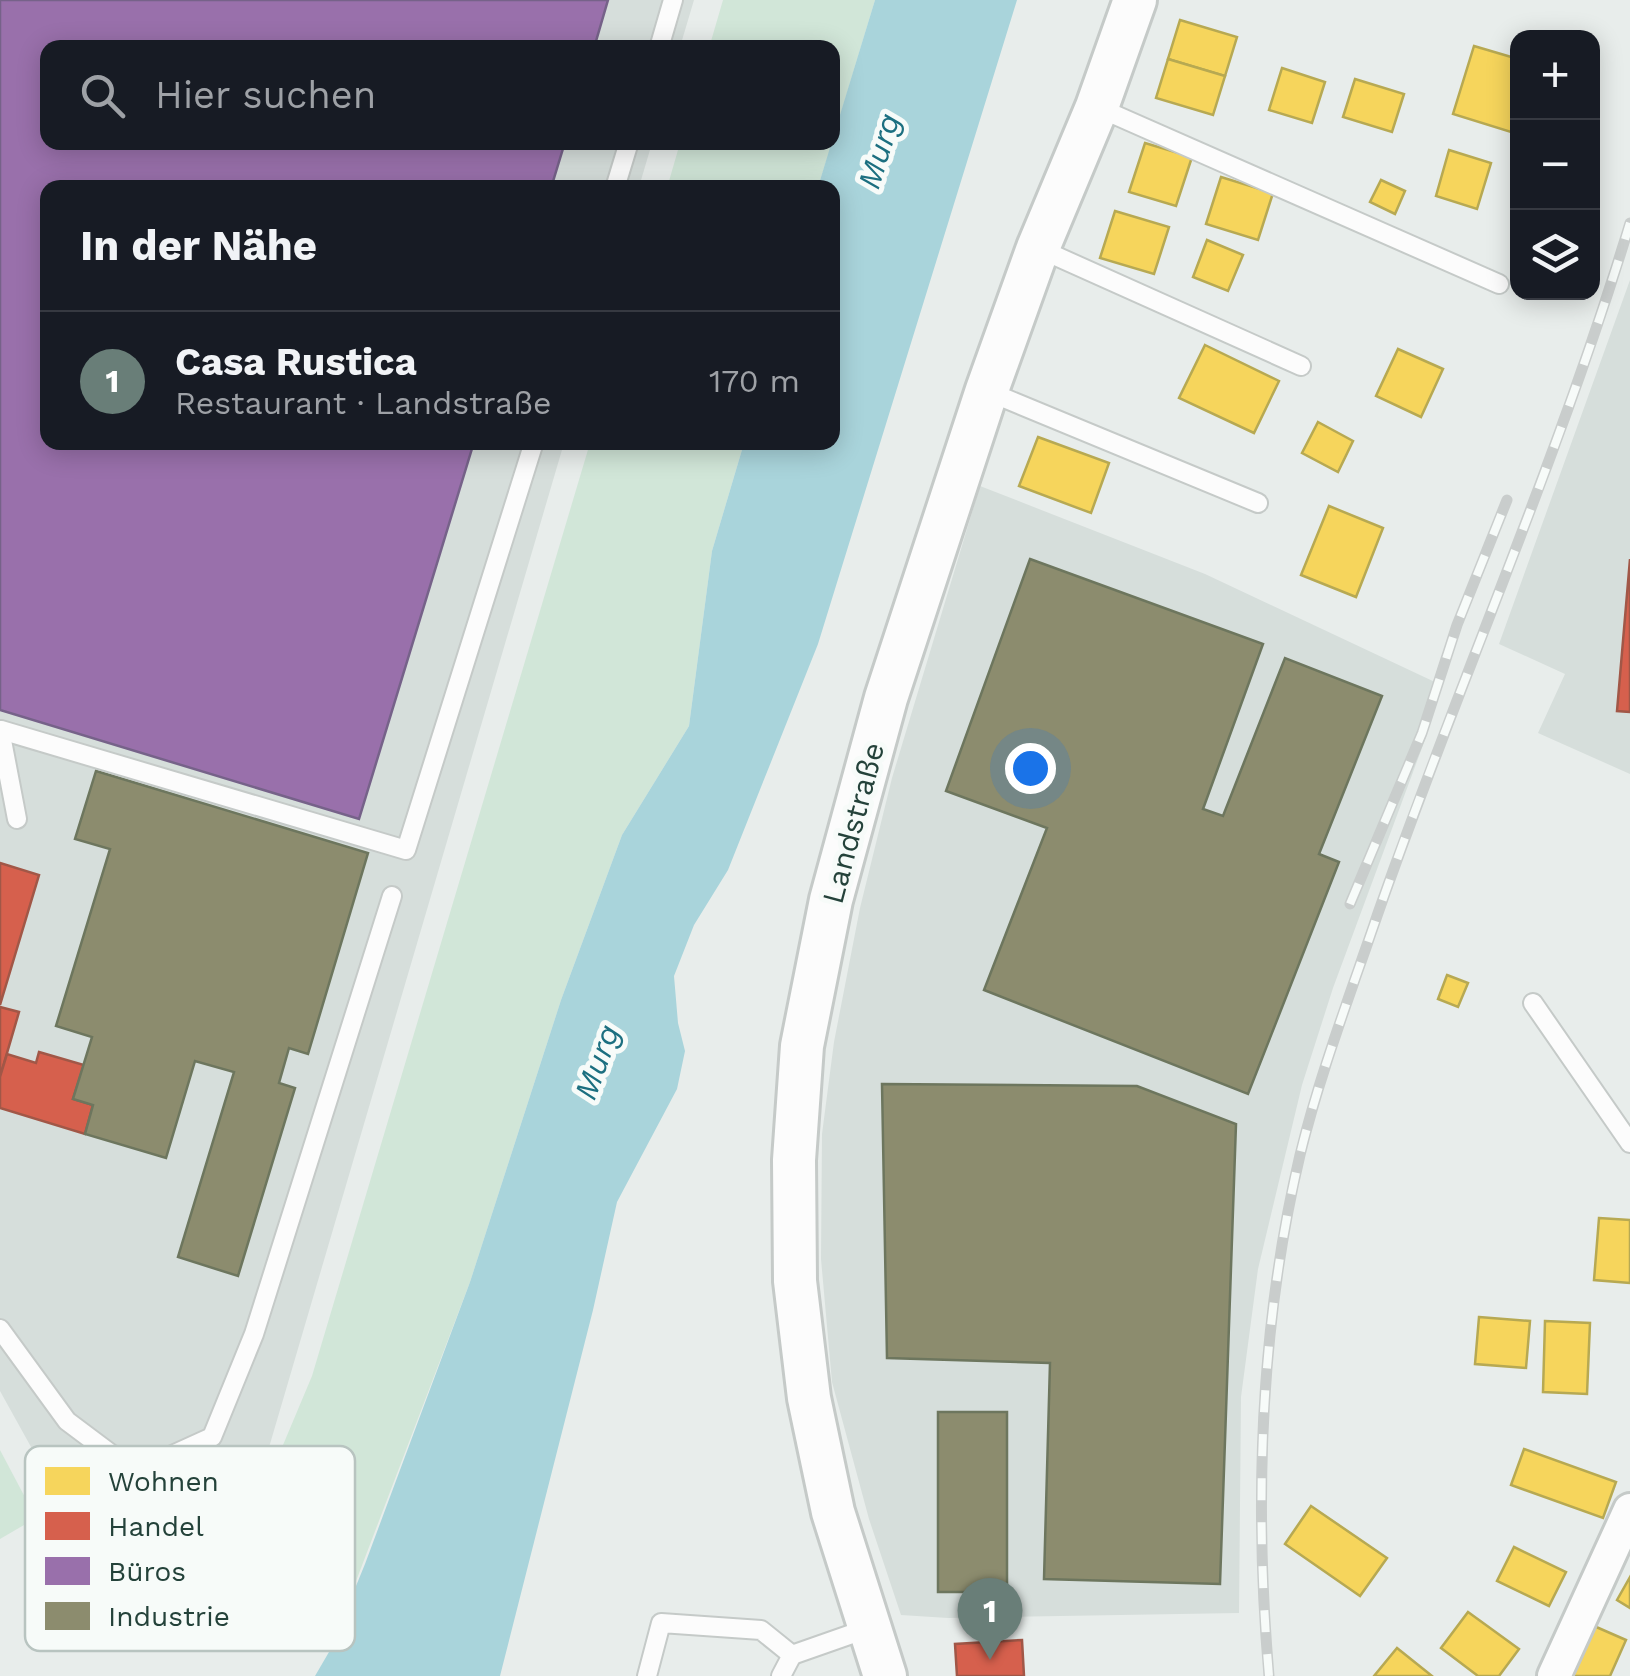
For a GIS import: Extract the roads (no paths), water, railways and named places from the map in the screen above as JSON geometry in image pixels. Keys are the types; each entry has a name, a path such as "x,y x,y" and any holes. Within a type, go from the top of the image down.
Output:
{"street":[{"name":"Landstraße","path":"884,1676 834,1512 810,1398 798,1301 794,1160 802,1046 831,900 886,698 987,390 1135,0"},
{"path":"1554,1676 1630,1510"}],"lane":[{"path":"661,40 674,0"},
{"path":"1097,107 1499,284"},
{"path":"617,180 626,150"},
{"path":"1038,248 1301,366"},
{"path":"987,390 1258,503"},
{"path":"18,820 0,730 406,850 531,450"},
{"path":"192,1446 212,1437 254,1334 392,896"},
{"path":"1533,1004 1630,1142"},
{"path":"0,1329 67,1421 100,1446"},
{"path":"647,1676 661,1623 761,1630 792,1655"},
{"path":"781,1676 792,1655 870,1628"}],"water":[{"name":"Murg","path":"875,0 1017,0 818,644 728,870 694,925 674,976 685,1051 677,1089 617,1202 500,1676 315,1676 329,1651 355,1651 355,1588 470,1282 561,1000 622,835 689,726 712,551 742,450 840,450 840,180 820,180 829,150 840,150 840,115"}],"railway":[{"path":"1269,1676 1262,1545 1264,1414 1276,1284 1300,1155 1326,1064 1377,916 1572,398 1630,223"},
{"path":"1350,904 1422,733 1457,625 1507,500"}],"place":[{"name":"Casa Rustica","path":"990,1660"}]}
